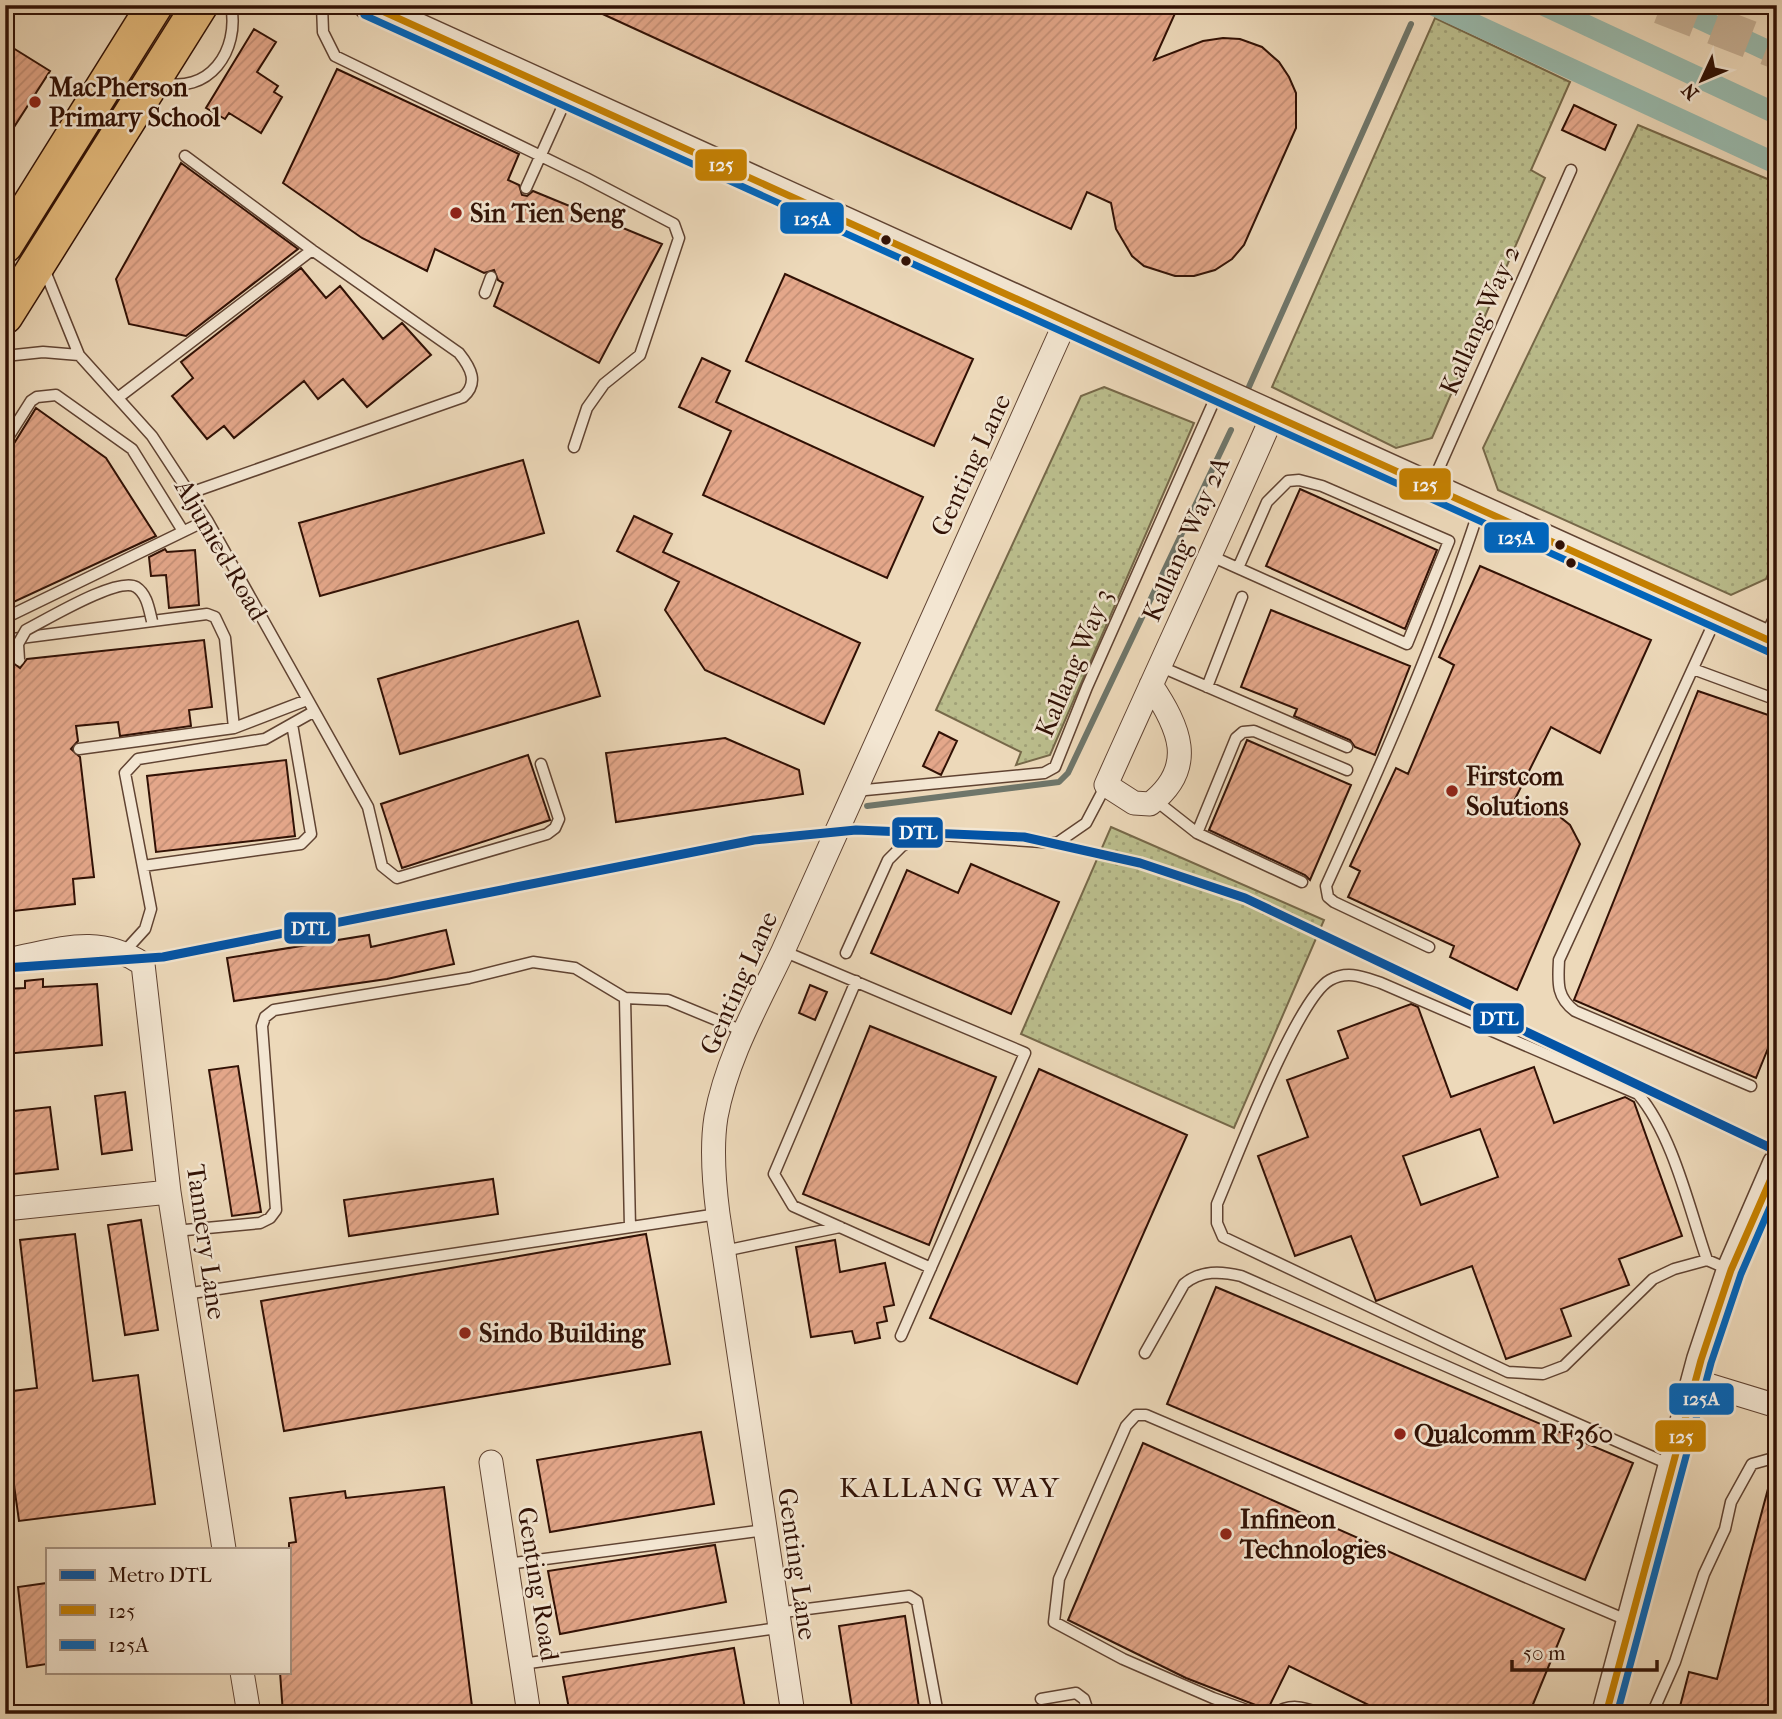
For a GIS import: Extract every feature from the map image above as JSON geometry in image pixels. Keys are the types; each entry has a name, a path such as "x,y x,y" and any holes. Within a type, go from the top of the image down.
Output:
{"main road":[{"path":"5,245 155,5"},
{"path":"5,316 200,5"}],"street":[{"path":"368,5 1770,642"},
{"name":"Genting Lane","path":"793,1714 718,1214 714,1177 716,1117 743,1031 783,951 1065,323"},
{"name":"Kallang Way 2A","path":"1106,785 1211,556 1264,413"},
{"path":"1106,785 1134,803 1150,804 1163,794 1178,767 1181,744 1155,676"},
{"path":"5,960 97,944 124,952"},
{"name":"Tannery Lane","path":"124,952 143,964 169,1192 224,1548"},
{"path":"1606,1714 1633,1623 1695,1381 1719,1265 1777,1164"},
{"path":"5,1209 169,1192"},
{"path":"1695,1381 1777,1406"},
{"name":"Genting Road","path":"491,1462 529,1714"},
{"path":"242,1674 249,1714"}],"lane":[{"path":"154,80 176,86 191,85 210,75 229,45 235,24 231,5"},
{"path":"322,5 323,32 335,56 674,224 679,238 640,355 604,384 587,408 574,447"},
{"path":"526,188 567,97"},
{"path":"185,156 312,250 459,353 470,366 473,380 472,390 463,397 190,492"},
{"name":"Kallang Way 2","path":"1430,488 1572,170"},
{"path":"119,397 312,250"},
{"name":"Aljunied Road","path":"40,257 79,355 152,436 207,520 368,807 382,866 397,878 547,834 555,828 559,819 541,764"},
{"path":"485,293 491,277"},
{"path":"5,356 43,352 79,355"},
{"path":"5,442 31,401 37,397 56,395 132,449 183,531"},
{"name":"Kallang Way 3","path":"855,791 1044,773 1055,767 1087,687 1224,395"},
{"path":"1211,556 1407,644 1448,541 1322,486 1299,480 1288,481 1276,490 1267,502 1238,568"},
{"path":"1429,947 1334,902 1328,897 1326,886 1383,760 1433,638 1479,510"},
{"path":"5,618 207,520"},
{"path":"19,660 18,643 26,630 113,587 132,584 139,588 145,595 152,621"},
{"path":"1207,687 1242,597"},
{"path":"1770,642 1777,612"},
{"path":"5,640 206,614 215,617 225,638 234,728"},
{"path":"1716,618 1559,960 1558,991 1566,1005 1575,1011 1751,1086"},
{"path":"1693,668 1777,700"},
{"path":"1155,676 1207,687 1347,747"},
{"path":"79,750 234,728 307,700"},
{"path":"124,952 145,929 151,909 125,773 138,759 265,738 313,712"},
{"path":"143,866 301,844 307,839 311,834 292,724"},
{"path":"1198,833 1236,738 1243,732 1254,732 1347,770"},
{"name":"Kallang Way 2A","path":"846,953 888,860 902,846 920,836 1057,843 1070,837 1086,823 1106,785"},
{"path":"1155,800 1198,833 1302,882"},
{"path":"783,951 1025,1053 901,1336"},
{"path":"175,1231 260,1223 270,1218 276,1210 262,1026 265,1017 274,1010 469,978 533,962 575,968 625,998 668,1000 743,1031"},
{"path":"1352,974 1381,983 1637,1094 1650,1108 1661,1130 1719,1265 1674,1269 1653,1279 1564,1367 1543,1374 1508,1372 1223,1237 1217,1223 1217,1204 1273,1069 1319,988 1332,979 1352,974"},
{"path":"856,981 774,1174 793,1206 931,1268"},
{"path":"625,998 630,1227"},
{"path":"185,1294 718,1214"},
{"path":"724,1251 840,1227"},
{"path":"1145,1353 1184,1283 1192,1277 1222,1271 1241,1276 1672,1465"},
{"path":"1258,1714 1213,1698 1123,1659 1055,1622 1059,1579 1126,1426 1136,1415 1146,1415 1633,1623"},
{"path":"1652,1714 1675,1662 1704,1574 1725,1529 1731,1502 1752,1464 1777,1457"},
{"path":"507,1564 765,1530"},
{"path":"522,1664 909,1596 917,1601 938,1714"},
{"path":"1041,1699 1076,1693 1084,1699 1088,1714"},
{"path":"1274,1714 1284,1707 1299,1706 1323,1714"}],"green space":[{"path":"1435,18 1570,82 1531,170 1545,178 1432,438 1396,448 1272,387"},
{"path":"1638,125 1777,183 1777,554 1766,579 1731,595 1498,490 1483,448"},
{"path":"1104,387 1194,423 1050,755 1016,765 1021,752 936,710 1081,396"},
{"path":"1111,827 1324,920 1234,1128 1021,1034"}],"building":[{"path":"583,5 1169,5 1177,9 1154,60 1203,41 1223,38 1240,39 1262,47 1279,62 1296,93 1296,128 1244,245 1232,259 1215,270 1194,276 1175,276 1144,266 1132,256 1116,229 1111,203 1087,192 1071,229"},
{"path":"254,29 276,42 257,72 278,86 274,92 282,97 261,133 229,113 225,119 206,108"},
{"path":"5,43 50,71 5,141"},
{"name":"Sin Tien Seng","path":"337,69 519,154 508,180 519,185 522,195 527,196 533,191 662,244 599,363 494,306 503,283 498,280 494,270 484,273 435,249 427,271 362,238 283,183"},
{"path":"1574,105 1616,125 1605,150 1562,130"},
{"path":"181,163 298,249 186,336 129,324 116,279"},
{"path":"301,268 326,298 340,286 383,339 402,323 431,355 367,407 343,379 318,399 304,381 234,438 224,426 207,439 172,396 193,378 181,362"},
{"path":"785,274 973,359 934,446 746,361"},
{"path":"702,358 730,371 716,402 923,497 887,578 703,495 731,431 679,407"},
{"path":"36,408 106,458 156,536 5,606 5,458"},
{"path":"523,460 544,533 320,596 299,523"},
{"path":"1300,489 1437,550 1405,629 1266,566"},
{"path":"634,516 672,534 663,552 860,643 824,724 705,670 665,610 679,582 617,551"},
{"path":"165,549 167,552 195,550 199,605 169,608 166,575 151,576 149,557"},
{"name":"Firstcom Solutions","path":"1480,566 1651,640 1600,753 1551,727 1513,803 1555,813 1570,825 1580,844 1517,990 1450,957 1454,946 1348,897 1360,871 1350,866 1396,768 1408,774 1454,665 1439,657"},
{"path":"1271,610 1410,666 1375,755 1355,747 1350,740 1294,716 1297,709 1241,687"},
{"path":"578,621 600,696 400,754 378,679"},
{"path":"204,640 212,707 189,710 191,726 120,736 118,722 76,726 78,741 71,749 80,757 94,877 73,879 75,904 5,912 5,662 11,661 20,668 27,659"},
{"path":"1698,691 1777,718 1777,1026 1756,1078 1574,1000"},
{"path":"939,732 957,741 941,775 923,766"},
{"path":"725,738 799,770 803,794 616,822 606,753"},
{"path":"1247,740 1351,785 1310,880 1305,875 1209,830"},
{"path":"528,755 550,820 402,868 381,804"},
{"path":"286,760 295,836 156,852 147,776"},
{"path":"971,864 1059,902 1011,1014 871,953 907,870 958,893"},
{"path":"446,930 454,964 387,979 234,1001 227,958 369,935 371,947"},
{"path":"43,979 43,987 97,984 102,1045 5,1054 5,989 25,988 25,981"},
{"path":"810,985 827,992 815,1020 799,1013"},
{"path":"1411,1004 1418,1007 1451,1097 1534,1067 1554,1123 1625,1097 1634,1102 1682,1236 1619,1259 1629,1285 1561,1309 1571,1336 1506,1359 1472,1266 1376,1301 1351,1236 1295,1256 1258,1156 1308,1137 1287,1080 1348,1058 1338,1031","holes":["1480,1129 1498,1177 1421,1205 1403,1156"]},
{"path":"870,1026 996,1077 929,1245 803,1194"},
{"path":"238,1066 261,1212 232,1216 209,1070"},
{"path":"1039,1069 1187,1135 1077,1384 930,1318"},
{"path":"125,1092 132,1150 102,1154 95,1096"},
{"path":"50,1107 58,1169 5,1175 5,1112"},
{"path":"493,1179 498,1214 349,1236 344,1200"},
{"path":"141,1220 158,1330 125,1335 108,1225"},
{"path":"75,1234 93,1381 138,1375 155,1504 19,1521 5,1421 5,1392 37,1388 20,1240"},
{"name":"Sindo Building","path":"646,1234 670,1364 284,1431 261,1301"},
{"path":"835,1240 840,1272 885,1263 894,1305 884,1307 887,1321 877,1323 880,1338 855,1343 852,1331 811,1337 796,1247"},
{"name":"Qualcomm RF360","path":"1216,1287 1633,1463 1585,1580 1167,1404"},
{"path":"701,1432 714,1504 550,1532 537,1460"},
{"name":"Infineon Technologies","path":"1143,1443 1564,1629 1529,1714 1387,1714 1289,1666 1266,1713 1261,1707 1186,1678 1068,1620"},
{"path":"1772,1474 1777,1475 1777,1685 1774,1685 1766,1714 1678,1714 1689,1672 1717,1679"},
{"path":"444,1487 473,1714 283,1714 280,1674 290,1674 289,1543 296,1542 290,1498 345,1491 346,1498"},
{"path":"715,1545 726,1602 560,1634 548,1571"},
{"path":"46,1583 46,1664 27,1667 18,1587"},
{"path":"905,1616 920,1714 853,1714 839,1626"},
{"path":"734,1648 746,1714 570,1714 563,1677"}],"waterway":[{"path":"1433,5 1777,164"},
{"path":"1543,5 1777,114"},
{"path":"1670,5 1777,55"},
{"path":"1248,389 1411,24"},
{"path":"867,806 1059,782 1068,773 1231,430"}],"tunnel":[{"path":"1661,5 1777,50"}],"metro line":[{"name":"DTL","path":"5,968 163,957 754,840 856,830 1024,837 1140,863 1245,898 1777,1151"}],"transit line":[{"name":"125","path":"369,5 1777,644"},
{"name":"125A","path":"364,15 1773,654"},
{"name":"125","path":"1606,1714 1701,1360 1731,1270 1777,1165"},
{"name":"125A","path":"1617,1714 1711,1363 1741,1274 1777,1191"}],"place":[{"name":"MacPherson Primary School","path":"35,102"},
{"name":"Sin Tien Seng","path":"456,213"},
{"name":"Firstcom Solutions","path":"1452,791"},
{"name":"Sindo Building","path":"465,1333"},
{"name":"Qualcomm RF360","path":"1400,1434"},
{"name":"Infineon Technologies","path":"1226,1534"}],"district":[{"name":"KALLANG WAY","path":"950,1487"}]}
